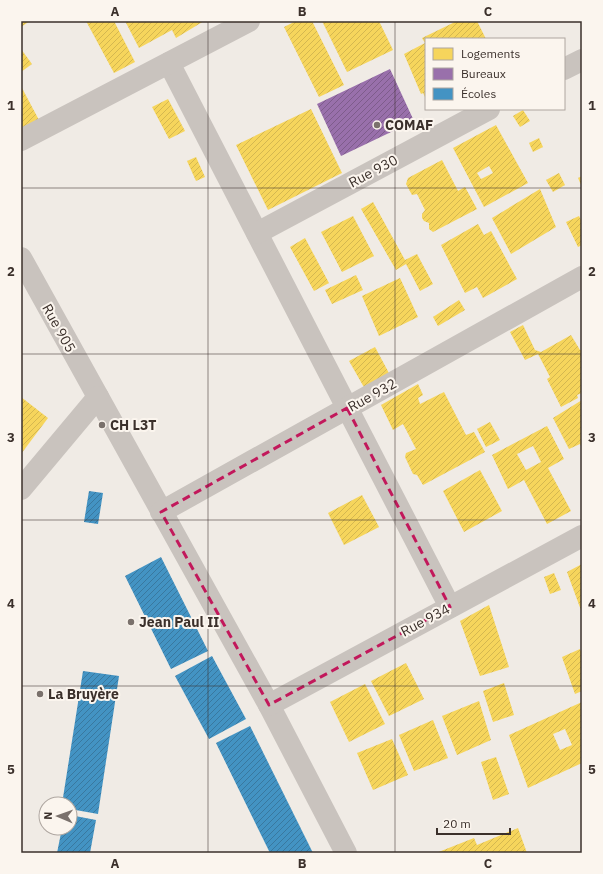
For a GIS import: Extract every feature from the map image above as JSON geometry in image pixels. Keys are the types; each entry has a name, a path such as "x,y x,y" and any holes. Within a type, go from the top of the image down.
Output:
{"street":[{"path":"21,140 249,21"},
{"path":"565,68 582,60"},
{"path":"169,63 450,607"},
{"name":"Rue 930","path":"257,233 488,110"},
{"name":"Rue 905","path":"21,258 269,705 346,853"},
{"name":"Rue 932","path":"161,512 582,277"},
{"path":"21,489 98,397"},
{"name":"Rue 934","path":"269,705 582,536"}],"highlighted area":[{"path":"347,408 450,607 269,705 161,512"}],"building: Logements":[{"path":"21,21 30,21 21,27"},
{"path":"86,21 114,21 135,62 114,73"},
{"path":"125,21 204,21 176,38 172,30 139,48"},
{"path":"296,21 312,21 344,85 319,97 284,27"},
{"path":"322,21 379,21 393,50 347,72"},
{"path":"457,21 477,21 486,38 425,38 425,43 422,38"},
{"path":"425,43 425,97 423,93 421,94 404,54"},
{"path":"21,49 32,64 21,72"},
{"path":"21,88 40,122 21,132"},
{"path":"168,99 185,131 169,139 152,107"},
{"path":"311,109 342,173 268,210 236,145"},
{"path":"523,110 530,121 520,127 513,116"},
{"path":"496,125 528,183 484,207 453,148","holes":["489,166 493,173 481,179 477,173"]},
{"path":"539,138 543,147 533,152 529,143"},
{"path":"196,157 205,177 196,181 187,161"},
{"path":"442,160 458,191 465,187 477,209 433,232 429,229 429,223 424,221 422,218 422,214 425,210 417,194 412,195 406,184 408,178"},
{"path":"559,173 565,185 553,192 546,180"},
{"path":"582,176 582,187 578,178"},
{"path":"540,189 556,227 511,254 492,218"},
{"path":"373,202 405,260 417,254 433,284 420,291 406,264 396,270 361,209"},
{"path":"353,216 374,256 342,272 321,232"},
{"path":"579,216 582,222 582,245 578,247 566,222"},
{"path":"478,224 484,235 491,231 517,279 483,298 477,287 465,293 441,245"},
{"path":"305,238 329,283 314,291 290,247"},
{"path":"356,275 363,290 332,304 325,290"},
{"path":"400,278 418,317 379,336 362,296"},
{"path":"459,300 465,310 438,326 433,317"},
{"path":"523,325 535,350 541,352 571,335 580,350 582,350 582,393 577,395 578,398 561,407 547,379 550,377 538,354 525,360 510,332"},
{"path":"375,347 390,375 365,389 349,361"},
{"path":"418,384 423,395 418,398 420,404 444,392 466,435 474,432 485,452 423,485 417,475 413,474 405,457 406,453 416,449 403,424 393,430 381,405"},
{"path":"21,397 48,418 21,454"},
{"path":"582,400 582,448 580,444 569,449 553,418"},
{"path":"490,422 500,440 486,447 477,429"},
{"path":"547,426 564,459 548,468 571,511 547,524 524,480 508,489 492,455","holes":["533,446 541,462 526,470 517,454"]},
{"path":"480,470 502,511 464,532 443,491"},
{"path":"362,495 379,527 344,545 328,513"},
{"path":"582,564 582,613 567,572"},
{"path":"554,573 561,590 550,594 544,577"},
{"path":"489,605 509,667 480,676 460,621"},
{"path":"580,649 582,654 582,691 575,694 562,657"},
{"path":"406,663 424,699 389,716 371,681"},
{"path":"504,683 514,715 493,722 483,691"},
{"path":"365,684 385,724 349,742 330,702"},
{"path":"479,701 491,740 457,755 442,716"},
{"path":"582,702 582,763 528,788 509,735","holes":["565,729 572,745 560,750 553,734"]},
{"path":"433,720 448,758 414,771 399,735"},
{"path":"392,739 408,775 373,790 357,753"},
{"path":"496,757 509,794 493,800 481,762"},
{"path":"518,828 527,853 436,853 474,838 477,845"}],"building: Bureaux":[{"path":"390,69 414,121 341,156 317,104"}],"building: Écoles":[{"path":"89,491 103,493 98,524 84,522"},
{"path":"161,557 208,651 171,669 125,576"},
{"path":"212,656 246,719 209,739 175,676"},
{"path":"83,671 119,676 98,814 78,810 78,796 63,796"},
{"path":"250,726 313,853 270,853 216,743"},
{"path":"78,817 96,820 90,853 57,853 60,836 78,836"}],"place":[{"name":"COMAF","path":"377,125"},
{"name":"CH L3T","path":"102,425"},
{"name":"Jean Paul II","path":"131,622"},
{"name":"La Bruyère","path":"40,694"}]}
